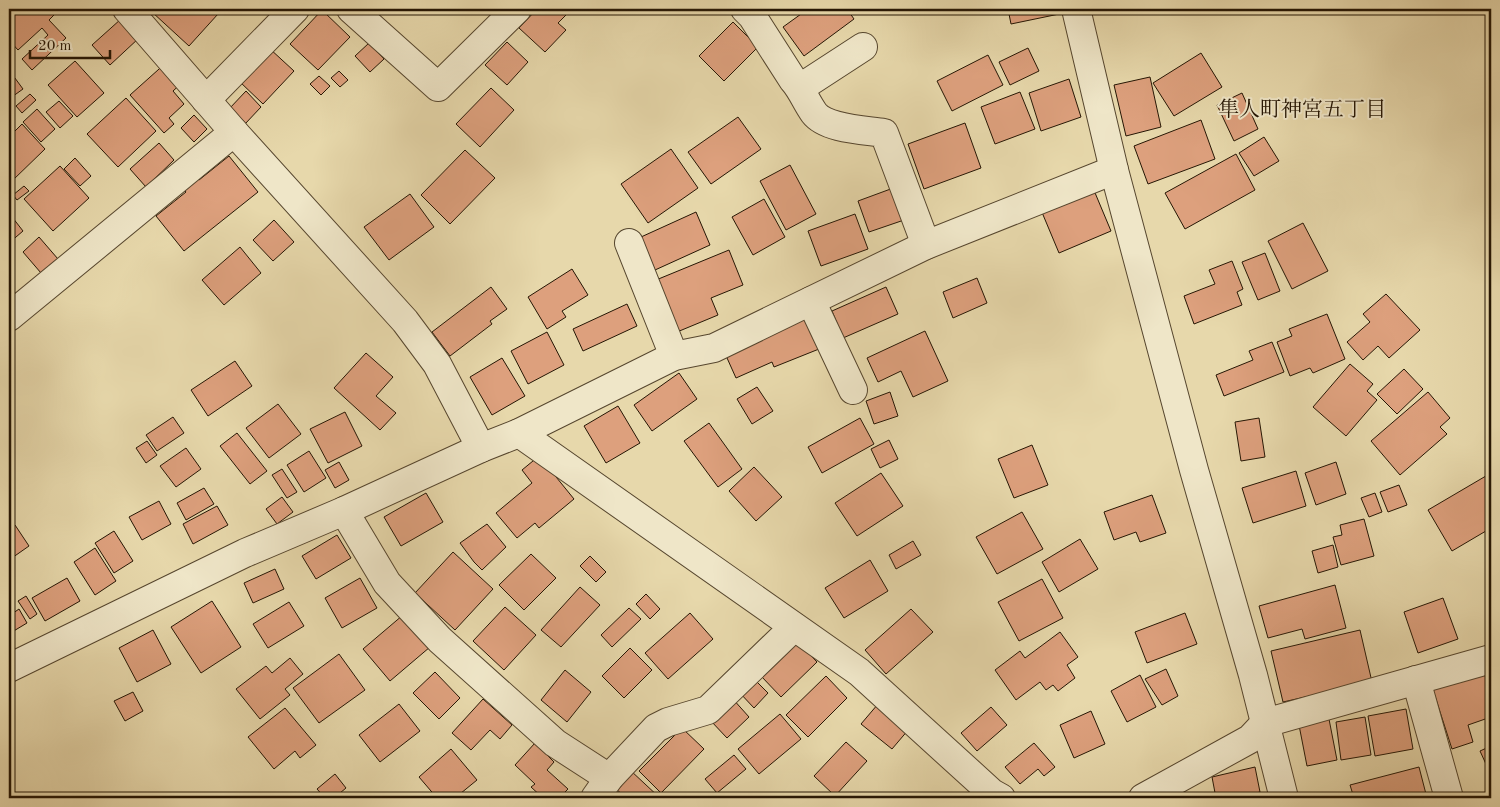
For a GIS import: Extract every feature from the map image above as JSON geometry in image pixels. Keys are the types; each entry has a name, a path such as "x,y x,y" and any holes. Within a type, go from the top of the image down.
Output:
{"street":[{"path":"127,9 234,132 367,278 416,335 437,364 481,448"},
{"path":"206,100 295,9"},
{"path":"351,9 438,87 518,9"},
{"path":"745,9 752,16 800,88 815,115 832,125 884,133 926,245"},
{"path":"1076,9 1114,170 1194,470 1265,722 1284,798"},
{"path":"800,88 863,47"},
{"path":"9,317 234,132"},
{"path":"9,668 245,553 344,511 481,448 519,433 674,356 714,348 926,245 1114,170"},
{"path":"629,243 674,356"},
{"path":"811,300 853,390"},
{"path":"519,433 859,672 992,793 1001,798"},
{"path":"344,511 387,583 440,640 555,743 602,788 656,728 668,722 708,710 794,627"},
{"path":"1143,798 1250,739 1265,722 1491,659"},
{"path":"1416,680 1449,798"}],"building":[{"path":"9,9 60,9 49,20 66,38 32,70 22,59 48,35 42,28 18,50 9,40"},
{"path":"155,9 212,9 218,14 189,46 152,12"},
{"path":"537,9 560,9 566,15 558,23 566,30 545,52 519,28"},
{"path":"808,9 847,9 854,19 804,56 783,27"},
{"path":"1008,9 1064,9 1064,13 1011,24"},
{"path":"322,10 350,37 318,70 290,44"},
{"path":"121,19 139,38 110,65 92,45"},
{"path":"733,22 758,47 724,81 699,56"},
{"path":"507,42 528,62 507,85 485,65"},
{"path":"369,43 384,59 370,72 355,56"},
{"path":"269,48 294,71 263,104 239,81"},
{"path":"1028,48 1039,71 1010,85 999,62"},
{"path":"1201,53 1222,87 1174,116 1153,83"},
{"path":"988,55 1003,85 952,111 937,81"},
{"path":"75,61 104,93 77,117 48,85"},
{"path":"168,61 185,80 173,91 184,104 169,118 174,124 164,133 130,95"},
{"path":"9,70 23,89 9,99"},
{"path":"339,71 348,80 340,87 331,78"},
{"path":"319,76 330,86 321,95 310,84"},
{"path":"1150,77 1161,127 1126,136 1114,85"},
{"path":"1069,79 1081,117 1041,131 1029,93"},
{"path":"491,88 514,110 480,147 456,124"},
{"path":"246,91 261,107 245,124 229,109"},
{"path":"1020,92 1035,129 995,144 981,107"},
{"path":"1242,93 1258,129 1234,141 1217,105"},
{"path":"30,94 36,100 22,113 16,106"},
{"path":"126,98 156,131 118,167 87,134"},
{"path":"59,101 73,116 60,128 46,112"},
{"path":"37,109 55,129 41,142 23,122"},
{"path":"194,115 207,129 194,142 181,128"},
{"path":"738,117 761,149 711,184 688,152"},
{"path":"1201,120 1215,159 1148,184 1134,146"},
{"path":"965,123 981,168 924,189 908,144"},
{"path":"22,124 45,149 13,180 9,175 9,137"},
{"path":"1264,137 1279,161 1254,176 1239,153"},
{"path":"159,143 174,160 146,187 130,169"},
{"path":"671,149 698,188 648,223 621,184"},
{"path":"465,150 495,178 450,224 421,195"},
{"path":"1236,154 1255,190 1185,229 1165,193"},
{"path":"229,156 258,192 184,251 156,216 186,192 179,184 193,172 199,180"},
{"path":"75,158 91,176 80,186 64,169"},
{"path":"790,165 816,214 786,230 760,181"},
{"path":"60,166 89,198 53,231 24,199"},
{"path":"24,186 29,191 17,200 13,195"},
{"path":"896,187 907,219 869,232 858,201"},
{"path":"1093,188 1111,231 1059,253 1041,210"},
{"path":"410,194 434,227 389,260 364,227"},
{"path":"764,199 785,237 753,255 732,217"},
{"path":"696,212 710,245 655,270 641,237"},
{"path":"9,213 23,231 9,243"},
{"path":"855,214 868,249 821,266 808,231"},
{"path":"274,220 294,242 273,261 253,240"},
{"path":"1303,223 1328,271 1292,289 1268,241"},
{"path":"39,237 58,259 41,273 23,252"},
{"path":"240,247 261,273 224,305 202,280"},
{"path":"729,250 743,285 711,298 718,315 677,332 656,280"},
{"path":"1265,253 1280,291 1258,300 1242,262"},
{"path":"1232,261 1243,289 1237,292 1242,305 1194,324 1184,296 1215,284 1209,270"},
{"path":"572,269 588,295 562,311 566,317 547,329 528,297"},
{"path":"977,278 987,303 953,318 943,292"},
{"path":"491,287 507,309 490,321 492,324 450,356 432,332"},
{"path":"886,287 898,314 843,338 832,311"},
{"path":"1386,294 1420,330 1389,358 1378,346 1363,360 1347,342 1370,322 1363,314"},
{"path":"627,304 637,326 583,351 573,329"},
{"path":"810,312 824,347 774,367 772,362 736,378 723,349"},
{"path":"1327,314 1345,359 1313,373 1310,368 1290,376 1277,342 1292,336 1289,329"},
{"path":"925,331 948,381 913,397 901,371 878,382 867,358"},
{"path":"547,332 564,365 528,384 511,351"},
{"path":"1272,342 1284,372 1224,396 1216,375 1253,360 1249,351"},
{"path":"366,353 393,377 376,396 396,413 380,430 334,388"},
{"path":"502,358 525,396 492,415 470,377"},
{"path":"235,361 252,386 208,416 191,390"},
{"path":"1350,364 1373,384 1367,391 1377,400 1346,436 1313,407"},
{"path":"1404,369 1423,389 1397,414 1377,394"},
{"path":"679,373 697,399 652,431 634,405"},
{"path":"757,387 773,411 752,424 737,399"},
{"path":"890,392 898,416 874,424 866,401"},
{"path":"1428,392 1450,418 1440,427 1447,434 1400,475 1371,441"},
{"path":"278,404 301,434 269,458 246,428"},
{"path":"618,406 640,443 606,463 584,426"},
{"path":"345,412 362,446 328,463 310,429"},
{"path":"173,417 184,433 157,451 146,435"},
{"path":"860,418 874,444 822,473 808,447"},
{"path":"1259,418 1265,457 1241,461 1235,422"},
{"path":"709,423 742,469 718,487 684,441"},
{"path":"237,433 267,471 250,484 220,446"},
{"path":"889,440 898,459 880,468 871,449"},
{"path":"147,441 157,455 146,463 136,448"},
{"path":"1032,445 1048,485 1014,498 998,459"},
{"path":"186,448 201,469 176,487 160,466"},
{"path":"309,451 326,478 304,492 287,465"},
{"path":"539,456 574,499 539,528 535,523 517,538 496,513 532,483 522,470"},
{"path":"339,462 349,480 335,488 325,470"},
{"path":"1336,462 1346,494 1316,505 1305,473"},
{"path":"754,467 782,497 756,521 729,491"},
{"path":"282,469 297,492 287,498 272,475"},
{"path":"1296,471 1306,506 1253,523 1242,488"},
{"path":"881,473 903,506 857,536 835,503"},
{"path":"1491,473 1491,528 1452,551 1428,510"},
{"path":"1399,485 1407,505 1388,512 1380,492"},
{"path":"204,488 214,504 186,520 177,503"},
{"path":"426,493 443,522 401,546 384,517"},
{"path":"1375,493 1382,512 1369,517 1361,498"},
{"path":"1152,495 1166,533 1140,542 1136,532 1114,540 1104,512"},
{"path":"282,497 293,512 277,524 266,509"},
{"path":"159,501 171,524 142,540 129,517"},
{"path":"217,506 228,525 193,544 183,524"},
{"path":"1022,512 1043,549 997,574 976,537"},
{"path":"1364,519 1374,556 1341,565 1333,537 1342,535 1340,525"},
{"path":"487,524 506,547 482,570 460,543"},
{"path":"15,525 29,546 9,560 9,529"},
{"path":"114,531 133,561 114,573 95,543"},
{"path":"337,535 351,558 316,579 302,556"},
{"path":"1080,539 1098,569 1059,592 1042,562"},
{"path":"913,541 921,555 896,569 889,555"},
{"path":"1333,545 1338,567 1318,573 1312,551"},
{"path":"95,548 116,581 95,595 74,562"},
{"path":"453,552 493,589 455,630 415,593"},
{"path":"531,554 556,578 524,610 499,585"},
{"path":"590,556 606,572 596,582 580,566"},
{"path":"870,560 888,591 844,618 825,588"},
{"path":"275,569 284,589 253,603 244,583"},
{"path":"67,578 80,601 45,621 32,598"},
{"path":"360,578 377,608 342,628 325,598"},
{"path":"1042,579 1063,618 1019,641 998,602"},
{"path":"1335,585 1346,628 1305,639 1302,629 1268,638 1259,606"},
{"path":"580,587 600,605 561,647 541,630"},
{"path":"646,594 660,609 650,619 636,604"},
{"path":"26,596 37,614 30,619 18,601"},
{"path":"1443,598 1458,639 1418,653 1404,612"},
{"path":"212,601 241,647 201,673 171,627"},
{"path":"289,602 304,626 268,648 253,624"},
{"path":"505,607 536,635 504,670 473,641"},
{"path":"629,608 641,619 612,647 601,635"},
{"path":"19,609 27,623 12,632 9,626 9,616"},
{"path":"911,609 933,632 886,674 865,650"},
{"path":"690,613 713,639 668,679 645,653"},
{"path":"1185,613 1197,644 1147,663 1135,632"},
{"path":"403,615 430,647 390,681 363,649"},
{"path":"153,630 171,664 137,682 119,648"},
{"path":"1360,630 1372,682 1283,702 1271,651"},
{"path":"1060,632 1078,657 1067,665 1075,678 1058,691 1053,685 1046,690 1040,682 1016,700 995,670 1020,651 1025,658"},
{"path":"797,641 817,662 781,697 761,676"},
{"path":"630,648 652,670 624,698 602,676"},
{"path":"339,654 365,690 319,723 293,688"},
{"path":"290,658 303,674 285,689 290,695 260,719 236,689 266,666 272,673"},
{"path":"1166,669 1178,696 1162,705 1145,679"},
{"path":"565,670 591,692 567,722 541,700"},
{"path":"1491,670 1491,717 1468,725 1473,742 1452,749 1433,690"},
{"path":"435,672 460,698 439,719 413,693"},
{"path":"1140,675 1156,707 1127,722 1111,691"},
{"path":"826,676 847,698 808,737 786,715"},
{"path":"753,678 768,693 754,708 739,692"},
{"path":"133,692 143,711 125,721 114,701"},
{"path":"732,698 749,717 727,738 710,720"},
{"path":"483,699 512,725 500,739 490,730 471,750 452,733"},
{"path":"399,704 420,731 380,762 359,735"},
{"path":"878,704 909,729 892,749 861,724"},
{"path":"991,707 1007,725 977,751 961,733"},
{"path":"285,708 316,745 300,758 295,751 274,769 248,737"},
{"path":"1406,709 1413,749 1375,756 1368,716"},
{"path":"1091,711 1105,744 1074,758 1060,725"},
{"path":"780,714 801,739 759,774 738,749"},
{"path":"1328,714 1337,760 1307,766 1298,720"},
{"path":"1365,717 1371,755 1341,760 1336,722"},
{"path":"682,728 704,749 661,793 639,771"},
{"path":"846,742 867,761 835,796 814,776"},
{"path":"535,743 554,762 547,770 568,789 559,798 543,798 531,787 535,784 515,765"},
{"path":"1034,743 1055,767 1044,776 1038,769 1020,784 1005,767"},
{"path":"1491,746 1491,775 1480,751"},
{"path":"451,749 477,780 455,798 437,798 419,777"},
{"path":"734,755 746,769 717,793 705,779"},
{"path":"1255,767 1260,792 1234,798 1216,798 1212,777"},
{"path":"1419,767 1427,798 1354,798 1350,785"},
{"path":"630,770 660,798 626,798 614,787"},
{"path":"335,774 346,788 334,798 325,798 317,789"}],"district":[{"name":"隼人町神宮五丁目","path":"1302,109"}]}
